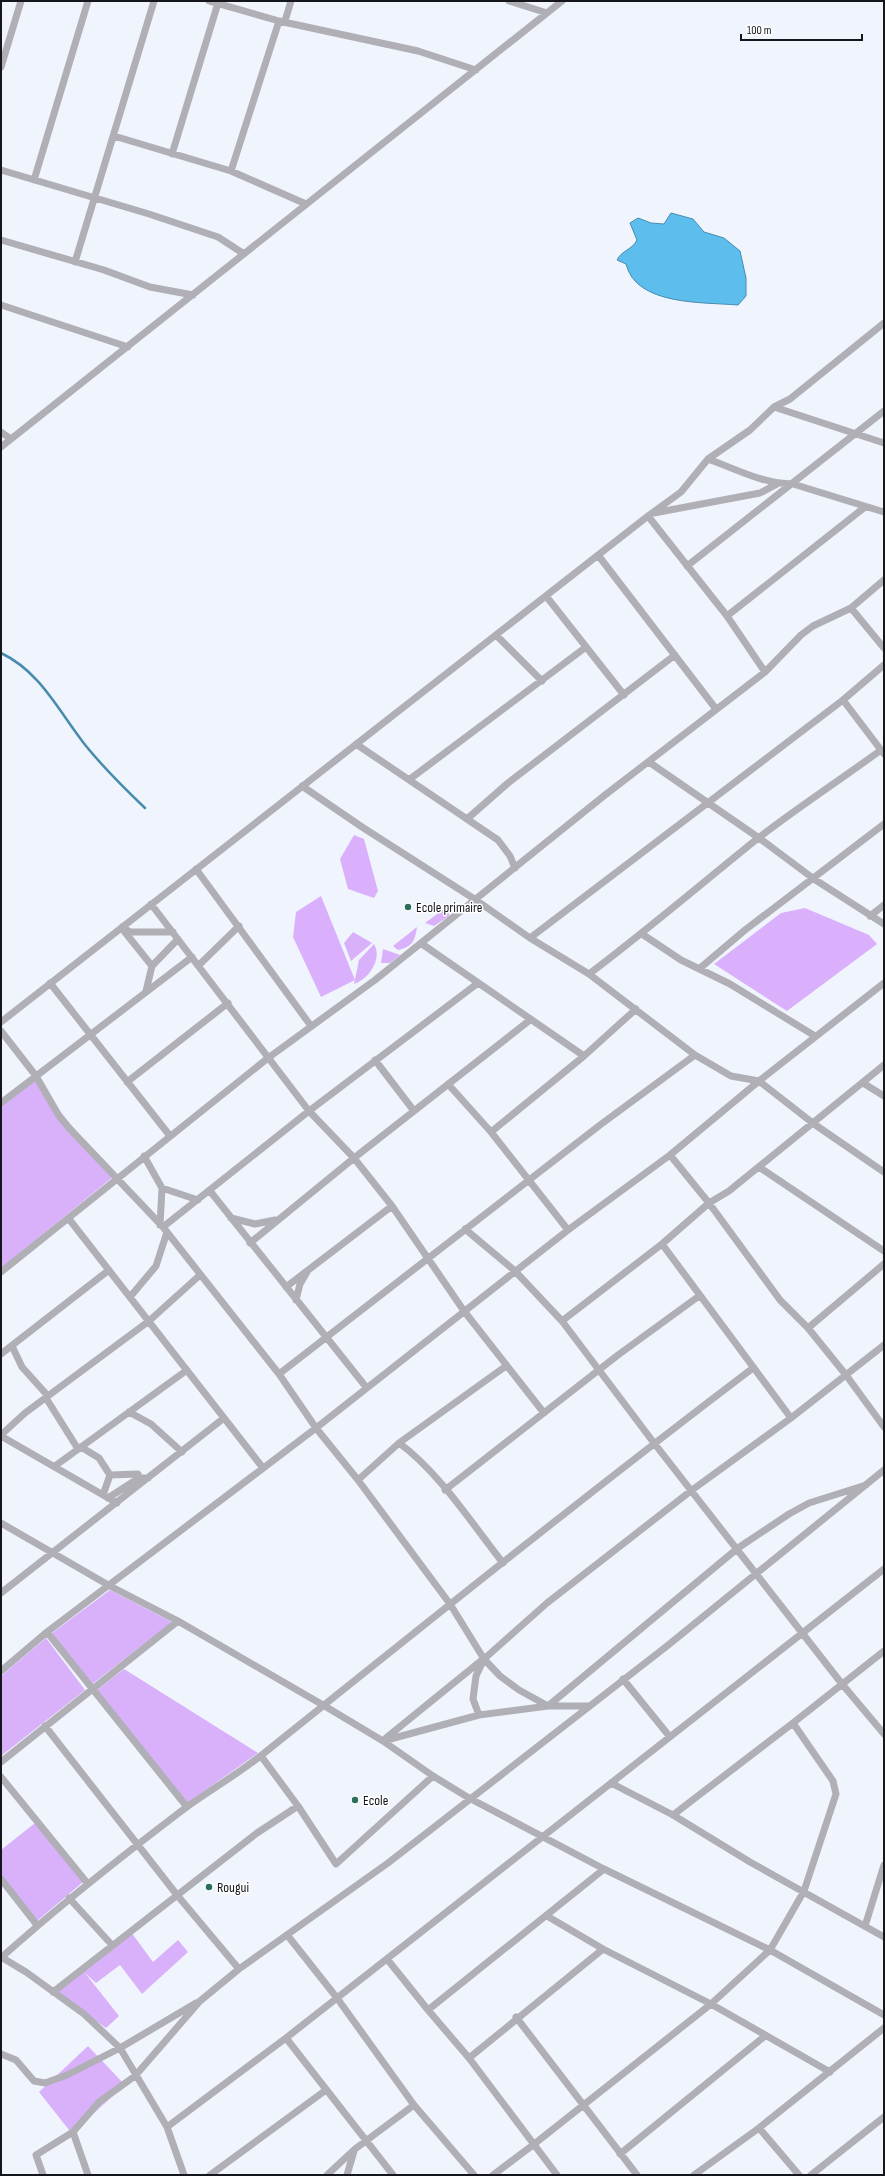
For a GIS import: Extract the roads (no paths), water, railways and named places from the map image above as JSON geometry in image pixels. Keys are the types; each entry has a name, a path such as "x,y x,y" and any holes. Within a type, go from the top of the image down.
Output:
{"street":[{"path":"1,67 21,1"},
{"path":"34,180 88,1"},
{"path":"75,262 154,1"},
{"path":"209,1 282,21 418,51 476,70"},
{"path":"231,171 282,21 291,1"},
{"path":"509,1 547,13"},
{"path":"1,447 562,1"},
{"path":"172,154 218,4"},
{"path":"114,136 231,171 306,204"},
{"path":"1,170 94,199 149,214 218,237 244,254"},
{"path":"1,240 75,262 145,286 192,295"},
{"path":"1,305 128,347"},
{"path":"1,1022 650,514 681,492 708,459 750,430 774,407 790,399 884,323"},
{"path":"790,399 797,413"},
{"path":"774,407 797,413 884,443"},
{"path":"687,566 857,434 884,411"},
{"path":"1,432 11,439"},
{"path":"708,459 755,478 768,480 778,484 793,484 884,512"},
{"path":"650,514 760,493 778,484"},
{"path":"727,616 865,507"},
{"path":"650,514 687,566 727,616 765,672"},
{"path":"598,555 716,709"},
{"path":"1,1272 268,1058 422,944 515,868 765,672 801,635 813,626 851,608 884,580"},
{"path":"546,596 624,695"},
{"path":"851,608 884,648"},
{"path":"496,635 542,681"},
{"path":"410,779 586,647"},
{"path":"467,818 513,778 675,655"},
{"path":"530,938 707,801 843,700 884,665"},
{"path":"588,974 642,934 698,886 760,838 882,752 843,700"},
{"path":"356,744 410,779 498,840 510,856 515,868"},
{"path":"649,762 760,838 814,879 884,924"},
{"path":"302,786 362,827 476,900 530,938 588,974 695,1054 731,1076 759,1081 814,1124 884,1172"},
{"path":"699,969 745,930 814,879 884,824"},
{"path":"196,870 239,926 311,1026"},
{"path":"151,904 309,1110 354,1158 392,1206 464,1311 544,1413"},
{"path":"870,916 884,905"},
{"path":"199,965 239,926"},
{"path":"122,927 130,932 173,932"},
{"path":"122,927 152,966"},
{"path":"642,934 665,951 730,984 816,1036"},
{"path":"146,991 152,966 178,939"},
{"path":"422,944 584,1056"},
{"path":"1,1103 90,1033 192,957"},
{"path":"164,1228 309,1110 478,982"},
{"path":"50,983 170,1136"},
{"path":"1,1670 47,1632 110,1586 316,1428 366,1387 568,1230 670,1155 759,1081 884,983"},
{"path":"127,1082 228,1003"},
{"path":"491,1132 584,1056 636,1009"},
{"path":"250,1243 354,1158 530,1020"},
{"path":"1,1031 36,1076 59,1116 118,1177 164,1228 279,1374 316,1428 358,1480 450,1604 484,1659 500,1676 519,1690 548,1706"},
{"path":"279,1374 600,1125 695,1054"},
{"path":"375,1060 414,1111"},
{"path":"562,1321 662,1244 710,1203 729,1191 760,1167 884,1065"},
{"path":"862,1082 884,1096"},
{"path":"448,1084 491,1132 528,1182 568,1230"},
{"path":"670,1155 710,1203 780,1300 808,1328 846,1375 884,1427"},
{"path":"130,1297 156,1266 164,1228 162,1188 144,1156"},
{"path":"760,1167 884,1251"},
{"path":"162,1188 198,1200"},
{"path":"210,1191 366,1387"},
{"path":"286,1287 392,1206"},
{"path":"231,1218 255,1224 272,1221 282,1216"},
{"path":"69,1219 263,1468"},
{"path":"465,1229 515,1271 562,1321 654,1443 738,1548 842,1684 884,1734"},
{"path":"662,1244 699,1296 791,1418"},
{"path":"808,1328 884,1264"},
{"path":"296,1300 300,1284 309,1269"},
{"path":"1,1354 109,1270"},
{"path":"117,1503 1,1436 25,1413 148,1321 200,1275"},
{"path":"445,1490 544,1413 600,1372 618,1355 699,1296"},
{"path":"383,1741 484,1659 538,1611 692,1490 791,1418 884,1345"},
{"path":"12,1346 22,1367 47,1397 80,1448 99,1458 110,1475 106,1496"},
{"path":"358,1480 399,1443 506,1366"},
{"path":"184,2175 167,2127 135,2076 120,2048 84,2014 2,1957 37,1925 138,1844 187,1807 261,1756 323,1705 654,1443 754,1368"},
{"path":"55,1466 187,1370"},
{"path":"129,1412 151,1424 182,1452"},
{"path":"1,1593 54,1553 224,1418"},
{"path":"399,1443 416,1457 445,1490 502,1563"},
{"path":"1,2054 16,2060 34,2081 42,2083 67,2075 120,2048 200,2001 239,1969 288,1936 382,1867 469,1798 667,1646 756,1572 884,1470"},
{"path":"110,1475 138,1474 139,1478"},
{"path":"106,1496 139,1478 149,1477"},
{"path":"548,1706 738,1548 778,1520 809,1504 866,1484"},
{"path":"1,1524 110,1586 178,1621 323,1705 383,1741 433,1776 469,1798 544,1836 604,1869 770,1950 884,2015"},
{"path":"167,2127 286,2038 884,1569"},
{"path":"1,1762 178,1621"},
{"path":"47,1632 91,1689 187,1807"},
{"path":"673,1815 884,1651"},
{"path":"479,1715 473,1699 476,1676 484,1659"},
{"path":"623,1679 670,1737"},
{"path":"383,1741 479,1715 548,1706 588,1706"},
{"path":"493,2175 711,2004 770,1950 804,1891 836,1794 833,1781 793,1723"},
{"path":"45,1726 177,1895 239,1969"},
{"path":"261,1756 298,1806 336,1864 433,1776"},
{"path":"1,1777 88,1884"},
{"path":"611,1783 673,1815 750,1862 884,1937"},
{"path":"53,1992 257,1833 298,1806"},
{"path":"865,1926 884,1865"},
{"path":"428,2010 604,1869"},
{"path":"1,1879 37,1925"},
{"path":"70,1898 112,1945"},
{"path":"547,1916 603,1949 711,2004 830,2072"},
{"path":"288,1936 337,1998 414,2105 474,2175"},
{"path":"468,2058 516,2017 603,1949"},
{"path":"387,1959 468,2058 557,2175"},
{"path":"43,2175 36,2155 73,2132 99,2102 135,2076 200,2001"},
{"path":"516,2017 582,2106 637,2175"},
{"path":"694,2175 759,2128 884,2028"},
{"path":"620,2154 765,2036"},
{"path":"286,2038 394,2175"},
{"path":"210,2175 326,2090"},
{"path":"327,2175 355,2149 368,2141 414,2105"},
{"path":"811,2175 884,2117"},
{"path":"759,2128 799,2175"},
{"path":"73,2132 88,2175"},
{"path":"346,2175 355,2149"}],"water":[{"path":"671,213 693,219 704,232 724,238 740,251 746,278 746,296 738,305 690,302 657,295 643,288 632,278 626,264 617,260 637,240 630,223 638,218 651,223 664,224"}],"waterway":[{"path":"1,653 15,661 38,682 86,746 145,808"}],"place":[{"name":"Ecole primaire","path":"408,907"},
{"name":"Ecole","path":"355,1800"},
{"name":"Rougui","path":"209,1887"}]}
